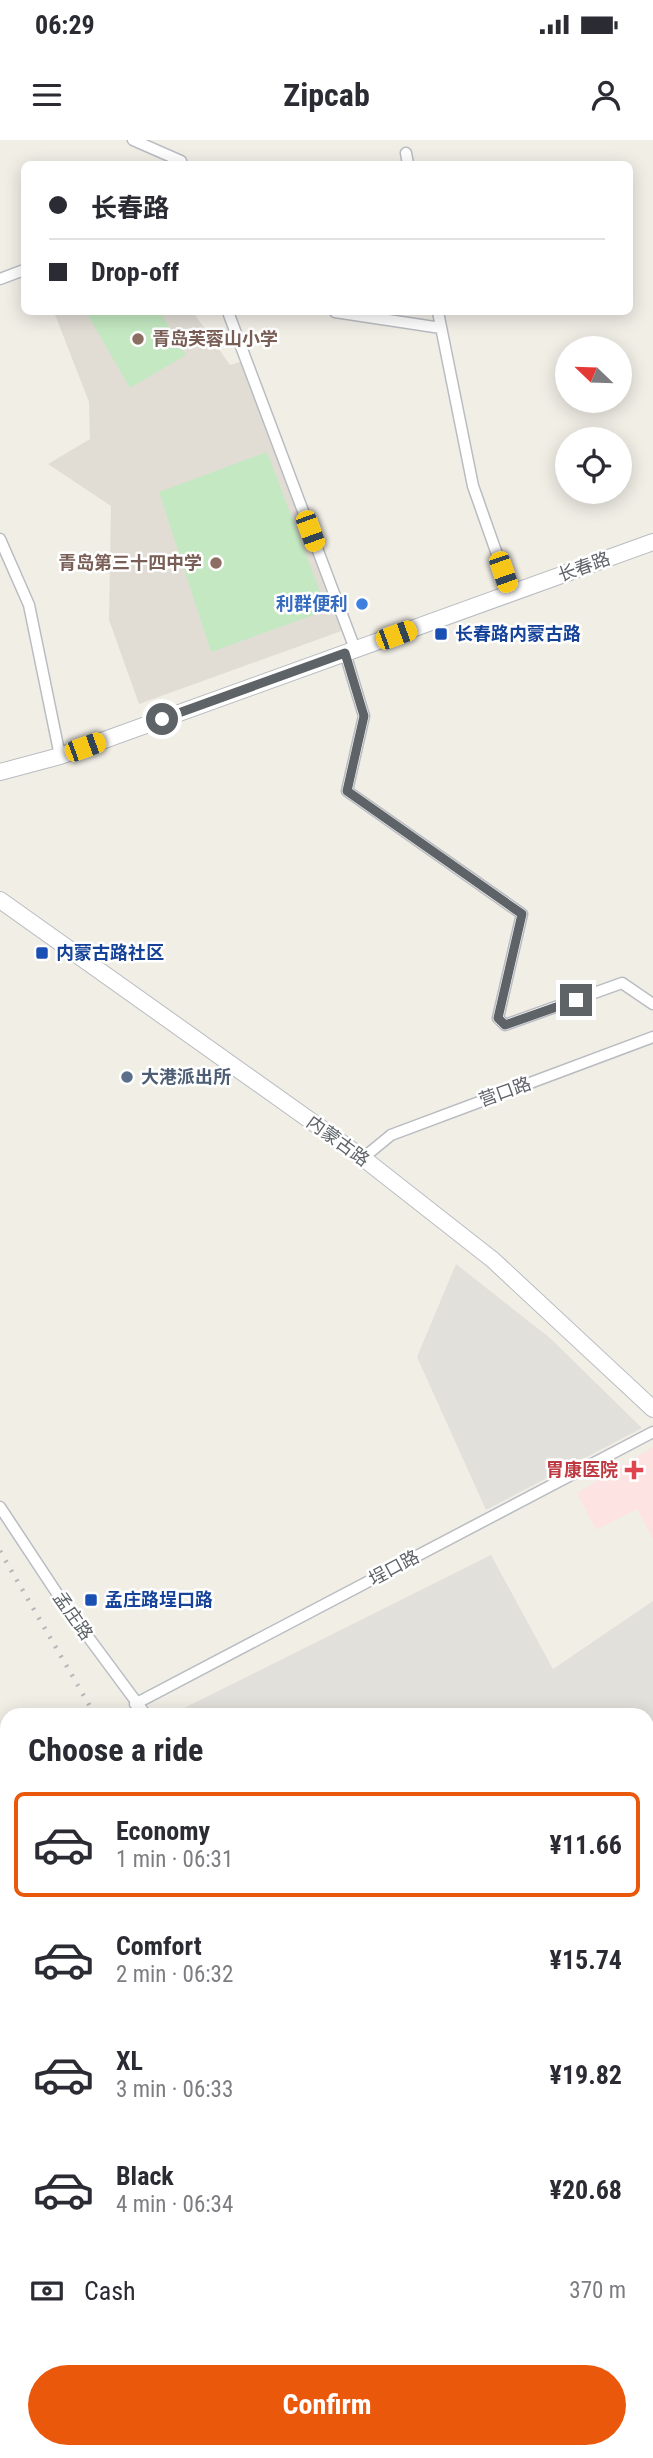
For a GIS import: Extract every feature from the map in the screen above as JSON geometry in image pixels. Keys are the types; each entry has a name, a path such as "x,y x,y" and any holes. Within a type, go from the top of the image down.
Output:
{"main road":[{"name":"长春路","path":"0,772 60,756 653,542"},
{"name":"内蒙古路","path":"0,900 363,1158 493,1261 653,1409"}],"street":[{"path":"133,140 181,161"},
{"path":"406,153 407,161"},
{"path":"0,279 21,271"},
{"path":"229,315 350,651 364,716 347,791 522,914 498,1018 505,1025 622,983 653,1003"},
{"path":"355,315 441,328"},
{"path":"439,315 472,486 511,594"},
{"path":"0,539 29,605 60,756"},
{"name":"营口路","path":"363,1158 391,1135 653,1037"},
{"name":"埕口路","path":"135,1704 653,1432"},
{"name":"孟庄路","path":"1,1513 139,1708"}],"shaded area":[{"name":"青岛第三十四中学","path":"55,315 195,315 230,365 246,360 347,629 139,704 109,620 111,506 48,464 90,439 89,402"},
{"path":"456,1264 550,1338 642,1428 486,1510 417,1357"},
{"name":"胃康医院","path":"653,1447 653,1539 637,1509 596,1530 577,1493"},
{"path":"491,1555 553,1669 653,1601 653,1708 184,1708"}],"green space":[{"path":"88,315 162,315 186,355 130,388"},
{"path":"267,452 327,610 211,652 159,492"}],"railway":[{"path":"0,1551 91,1708"}],"place":[{"name":"青岛芙蓉山小学","path":"138,339"},
{"name":"青岛第三十四中学","path":"216,563"},
{"name":"利群便利","path":"362,604"},
{"name":"长春路内蒙古路","path":"441,634"},
{"name":"内蒙古路社区","path":"42,953"},
{"name":"大港派出所","path":"127,1077"},
{"name":"胃康医院","path":"634,1470"},
{"name":"孟庄路埕口路","path":"91,1600"}],"route":[{"path":"162,719 345,653 364,716 347,791 522,914 498,1018 505,1025 576,1000"}]}
